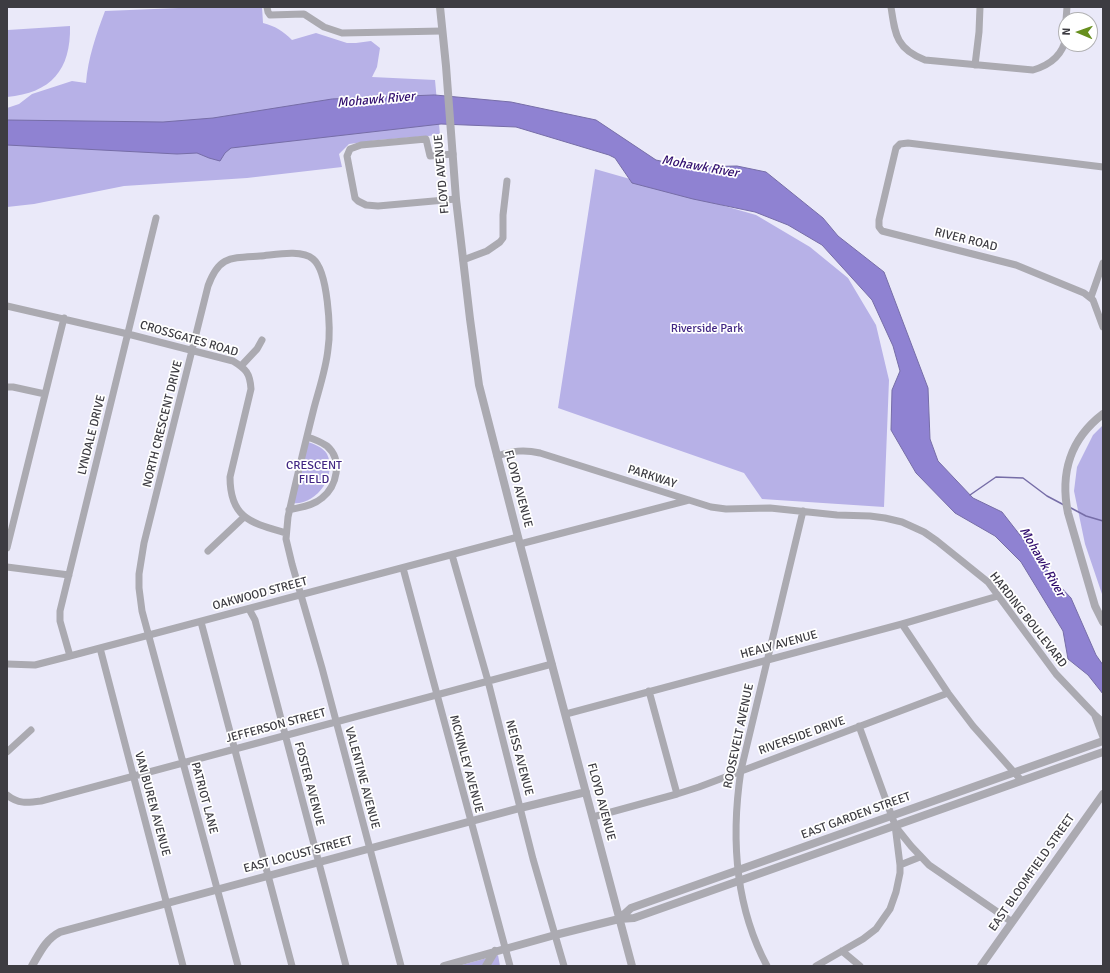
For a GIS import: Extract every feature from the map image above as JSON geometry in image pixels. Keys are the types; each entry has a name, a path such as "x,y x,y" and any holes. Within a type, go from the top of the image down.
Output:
{"street":[{"path":"267,7 270,15 304,14 324,27 342,33 442,31"},
{"name":"FLOYD AVENUE","path":"440,7 456,200 479,385 632,966"},
{"path":"890,7 898,41 903,48 913,56 925,60 1033,70 1043,67 1052,61 1060,52"},
{"path":"975,65 980,7"},
{"path":"452,154 430,156 426,139 361,145 350,149 347,156 355,198 361,204 378,206 456,200"},
{"name":"RIVER ROAD","path":"1091,297 1016,265 882,231 879,220 896,148 899,144 908,143 1103,167"},
{"path":"463,260 487,251 500,242 503,238 503,215 507,180"},
{"name":"LYNDALE DRIVE","path":"70,656 60,621 60,611 156,218"},
{"name":"NORTH CRESCENT DRIVE","path":"150,635 142,611 139,588 144,543 208,286 213,273 222,262 239,258 295,253 309,256 318,264 322,273 330,333 326,360 307,437"},
{"path":"1103,263 1091,297 1103,327"},
{"name":"CROSSGATES ROAD","path":"7,306 64,318 192,350 233,361 241,366 247,372 251,389 230,477 230,488 235,505 244,517"},
{"path":"7,548 64,318"},
{"path":"241,366 257,349 262,340"},
{"path":"7,387 45,394"},
{"path":"1103,414 1086,430 1077,443 1066,472 1065,483 1065,500 1068,513 1095,606 1103,622"},
{"path":"289,510 317,502 329,491 334,482 336,460 333,452 326,445 307,437 289,510 286,533 292,564 301,595"},
{"name":"PARKWAY","path":"497,456 517,450 540,452 711,507 726,509 770,508 804,511"},
{"name":"OAKWOOD STREET","path":"7,664 20,666 35,665 452,555 519,541 689,500"},
{"name":"HARDING BOULEVARD","path":"804,511 885,518 902,522 937,540 979,574 998,596 1056,674 1103,722"},
{"name":"ROOSEVELT AVENUE","path":"767,966 753,931 739,881 736,820 737,796 741,770 767,659 804,511"},
{"path":"208,551 244,517 256,524 286,533"},
{"name":"NEISS AVENUE","path":"452,555 488,681 520,808 564,966"},
{"path":"7,568 69,575"},
{"name":"MCKINLEY AVENUE","path":"403,568 510,966"},
{"name":"VALENTINE AVENUE","path":"301,595 400,966"},
{"name":"HEALY AVENUE","path":"566,714 902,624 998,596"},
{"name":"FOSTER AVENUE","path":"250,609 255,620 346,966"},
{"path":"201,622 292,966"},
{"path":"902,624 948,693 974,726 1021,780"},
{"name":"PATRIOT LANE","path":"150,635 238,966"},
{"name":"VAN BUREN AVENUE","path":"100,648 183,966"},
{"name":"JEFFERSON STREET","path":"7,795 20,803 28,803 552,664"},
{"path":"649,691 677,794"},
{"name":"RIVERSIDE DRIVE","path":"593,817 677,794 948,693"},
{"name":"HARDING BOULEVARD","path":"1094,714 1103,737"},
{"path":"816,966 863,939 876,929 890,909 896,892 900,873 895,826 859,726"},
{"path":"7,752 31,730"},
{"name":"EAST GARDEN STREET","path":"619,919 631,908 1103,741"},
{"name":"EAST GARDEN STREET","path":"444,966 555,935 619,919 634,918 1103,752"},
{"name":"EAST LOCUST STREET","path":"32,966 46,942 60,932 470,821 586,792"},
{"name":"EAST BLOOMFIELD STREET","path":"981,966 1103,794"},
{"path":"895,826 920,857 942,875 1012,922"},
{"path":"900,866 920,857"},
{"path":"486,966 495,951"},
{"path":"842,951 860,966"}],"green space":[{"path":"203,7 262,7 263,23 279,29 292,40 316,33 347,43 371,41 380,48 377,67 372,77 435,80 440,135 349,144 339,154 342,167 247,178 124,186 34,204 7,207 7,108 19,104 32,94 72,81 86,83 93,47 105,11"},
{"path":"70,26 67,55 62,67 55,76 47,84 36,90 22,95 7,97 8,30"},
{"name":"Riverside Park","path":"595,169 756,215 810,247 848,278 876,325 889,380 884,507 762,499 744,473 558,408"},
{"path":"1103,425 1103,597 1085,544 1074,491 1077,467 1093,435"},
{"name":"CRESCENT FIELD","path":"306,441 323,449 327,454 330,463 329,472 327,480 316,495 300,503 291,503"},
{"path":"498,955 500,966 458,966"}],"water":[{"name":"Mohawk River","path":"435,95 511,102 596,120 656,160 688,167 737,166 766,172 823,218 838,236 884,272 928,388 930,439 938,461 973,498 1002,512 1055,581 1071,598 1096,655 1103,665 1103,694 1088,675 1068,659 1063,631 1021,562 995,536 955,513 916,473 891,430 892,390 900,371 893,346 872,300 822,245 788,225 755,212 693,199 632,183 615,158 609,155 516,127 441,124 231,148 225,153 220,161 197,153 177,154 7,145 7,120 163,122 213,118 332,99"}],"waterway":[{"path":"970,495 996,477 1023,478 1047,496 1064,505"},
{"path":"1071,508 1086,516 1103,521"}]}
